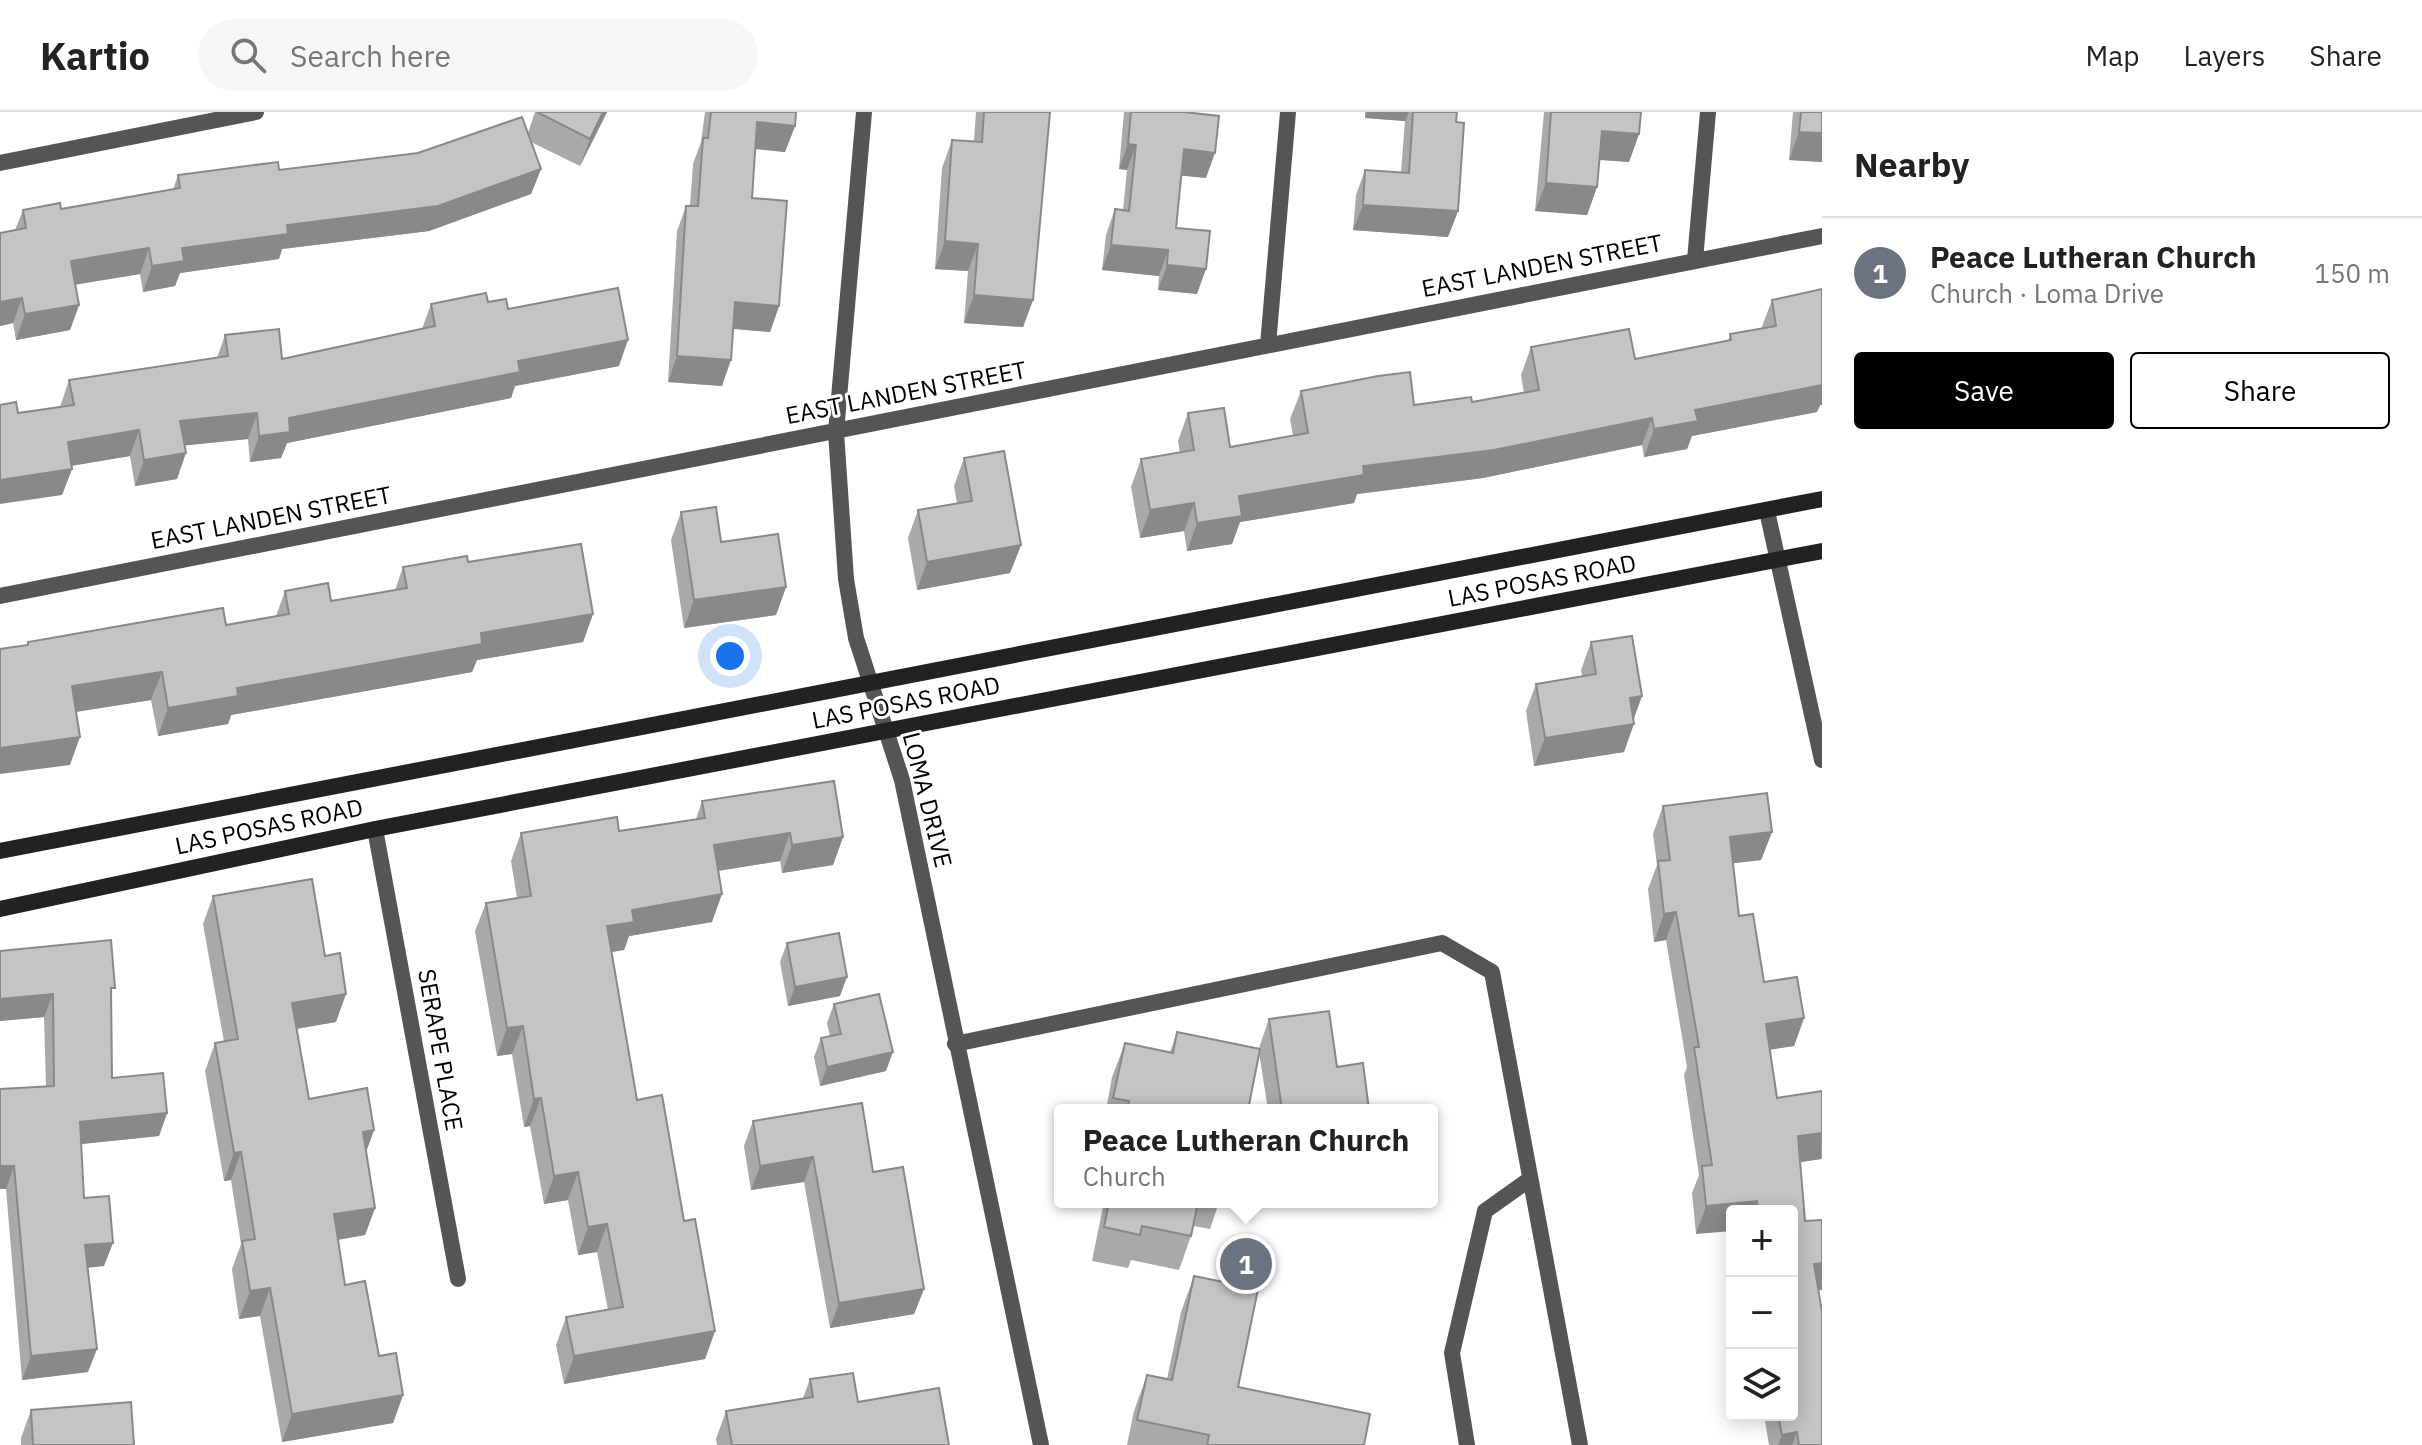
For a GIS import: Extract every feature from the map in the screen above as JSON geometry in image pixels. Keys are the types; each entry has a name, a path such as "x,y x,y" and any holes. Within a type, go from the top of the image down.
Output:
{"main road":[{"name":"LAS POSAS ROAD","path":"0,851 1822,499"},
{"name":"LAS POSAS ROAD","path":"0,909 375,829 1822,551"}],"street":[{"path":"0,163 256,112"},
{"name":"LOMA DRIVE","path":"864,112 836,432 846,579 856,638 902,780 1041,1445"},
{"path":"1268,345 1288,112"},
{"path":"1695,260 1708,112"},
{"name":"EAST LANDEN STREET","path":"0,596 1822,236"},
{"path":"1767,511 1822,760"},
{"name":"SERAPE PLACE","path":"375,829 458,1279"},
{"path":"955,1044 1442,943 1492,972 1580,1445"},
{"path":"1467,1445 1452,1353 1485,1211 1530,1179"}],"building":[{"path":"537,112 603,112 590,139"},
{"path":"711,112 796,112 795,126 757,122 752,198 787,201 779,306 735,302 731,360 677,356 686,206 698,206 703,138 708,138"},
{"path":"984,112 1050,112 1033,300 974,295 978,244 945,241 952,140 982,142"},
{"path":"1131,112 1184,112 1219,116 1215,153 1184,149 1176,228 1210,231 1206,269 1167,265 1168,250 1111,245 1115,209 1129,211 1136,145 1128,144"},
{"path":"1413,112 1457,112 1456,122 1464,123 1458,211 1363,205 1365,170 1409,173"},
{"path":"1551,112 1641,112 1639,134 1602,131 1597,187 1546,183"},
{"path":"1801,112 1822,112 1822,133 1799,132"},
{"path":"522,117 541,169 438,206 287,225 288,234 182,248 184,261 152,266 149,248 71,261 79,305 25,314 22,298 0,302 0,233 26,228 23,210 60,203 61,209 180,188 178,175 278,162 279,170 418,153"},
{"path":"618,288 628,340 518,361 520,372 289,418 290,432 259,436 257,413 180,421 186,453 144,460 139,430 68,442 72,469 0,480 0,405 16,402 18,413 74,405 69,380 228,356 225,335 279,329 282,359 435,326 431,304 486,293 488,302 506,299 508,309"},
{"path":"1822,289 1822,385 1695,410 1698,421 1654,429 1652,418 1494,450 1363,466 1364,475 1239,496 1242,516 1197,523 1194,503 1150,510 1141,459 1194,450 1188,413 1224,408 1230,447 1308,433 1301,391 1378,376 1410,372 1414,405 1471,397 1472,402 1539,390 1531,347 1629,329 1635,359 1731,340 1730,334 1776,326 1772,300"},
{"path":"1004,451 1021,545 927,562 918,510 972,501 964,458"},
{"path":"716,507 721,542 778,534 786,587 694,600 681,512"},
{"path":"581,544 593,614 481,633 482,644 237,688 238,696 168,708 162,672 72,686 80,737 0,748 0,649 223,608 226,625 289,614 285,591 328,583 331,601 407,588 403,567 467,556 468,562"},
{"path":"1632,636 1642,696 1630,698 1634,724 1545,738 1536,684 1596,674 1591,642"},
{"path":"834,781 843,837 792,845 790,833 714,845 722,894 632,910 634,922 607,926 637,1100 662,1095 684,1221 695,1219 715,1331 574,1356 566,1317 623,1307 607,1224 588,1227 578,1172 554,1176 541,1098 534,1099 523,1026 507,1028 486,903 531,896 521,833 617,817 619,831 705,818 702,801"},
{"path":"1767,793 1772,832 1730,837 1739,916 1753,914 1764,982 1797,977 1804,1018 1766,1024 1777,1098 1822,1091 1822,1133 1798,1136 1805,1221 1822,1220 1822,1263 1814,1264 1822,1312 1822,1445 1799,1445 1797,1432 1782,1435 1779,1421 1798,1421 1798,1205 1757,1205 1757,1201 1706,1206 1702,1166 1712,1165 1694,1047 1699,1047 1676,912 1664,914 1658,861 1670,860 1663,806"},
{"path":"312,879 325,956 340,953 346,994 292,1003 309,1099 367,1088 374,1130 363,1132 375,1208 334,1214 345,1285 365,1281 379,1356 396,1353 403,1395 292,1414 270,1288 250,1291 242,1241 255,1239 241,1152 234,1153 215,1043 238,1039 213,896"},
{"path":"839,933 847,977 795,987 787,943"},
{"path":"111,940 115,988 111,988 112,1078 163,1073 167,1113 80,1122 84,1198 109,1196 113,1243 85,1245 97,1349 31,1356 14,1166 0,1166 0,1089 54,1086 53,994 0,999 0,951"},
{"path":"879,994 893,1052 827,1067 821,1038 841,1034 834,1004"},
{"path":"1329,1011 1337,1067 1363,1063 1368,1104 1281,1104 1269,1019"},
{"path":"1177,1032 1260,1049 1249,1104 1128,1104 1129,1101 1113,1098 1125,1043 1173,1053"},
{"path":"862,1103 873,1172 903,1167 924,1289 839,1303 813,1157 760,1166 753,1121"},
{"path":"1108,1208 1197,1208 1191,1236 1142,1226 1140,1235 1104,1227"},
{"path":"1194,1276 1258,1289 1238,1387 1370,1414 1364,1445 1207,1445 1209,1435 1137,1420 1147,1375 1172,1380"},
{"path":"853,1373 858,1402 939,1388 949,1445 732,1445 726,1411 813,1397 810,1379"},
{"path":"131,1402 134,1445 33,1445 31,1410"}],"place":[{"name":"Peace Lutheran Church","path":"1246,1264"}]}
